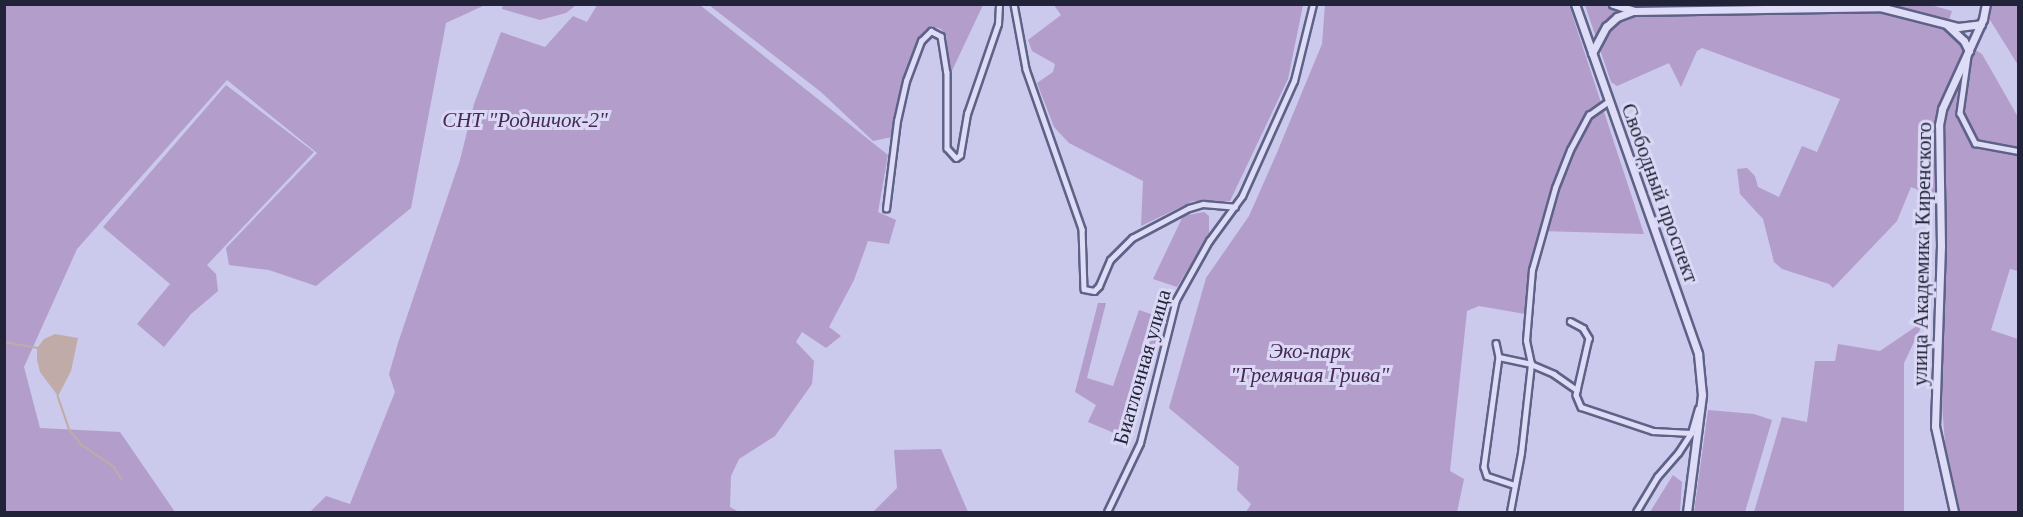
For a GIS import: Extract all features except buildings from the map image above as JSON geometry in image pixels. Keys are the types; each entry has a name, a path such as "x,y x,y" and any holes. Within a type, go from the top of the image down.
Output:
{"main road":[{"name":"Свободный проспект","path":"1575,4 1698,354 1702,395 1687,513"},
{"path":"1613,4 1634,11"},
{"name":"улица Академика Киренского","path":"1954,513 1935,426 1941,246 1939,137 1941,109 1981,24 1986,4"},
{"path":"1592,52 1606,27 1617,17 1634,11 1880,8 1963,27 1981,24"},
{"path":"1945,24 1964,41 1968,51"}],"street":[{"path":"886,209 897,121 906,81 921,41 931,31 942,36 947,72 947,148 956,158 960,154 967,114 998,24 999,4"},
{"path":"1014,4 1026,69 1082,229 1084,289 1088,292 1094,291 1099,286 1110,260 1132,238 1189,208 1203,204 1235,207"},
{"name":"Биатлонная улица","path":"1107,513 1140,443 1176,300 1209,241 1235,207 1294,81 1313,4"},
{"path":"1968,51 1960,113 1975,143 2019,151"},
{"path":"1510,513 1531,364 1526,341 1532,270 1555,188 1570,150 1590,115 1609,101"},
{"path":"1570,321 1583,328 1588,338 1577,390 1576,401 1581,407 1653,431 1682,434 1691,432"},
{"path":"1496,343 1499,357 1484,467 1487,476 1515,485"},
{"path":"1499,357 1531,364 1554,374 1577,390"},
{"path":"1636,513 1646,494 1691,432 1702,395"}],"green space":[{"path":"503,4 576,5 566,13 540,20 502,9"},
{"path":"1927,4 1952,11 1945,31 1982,54 2018,117 2018,271 2010,269 1991,330 2018,339 2018,512 1960,512 1945,443 1940,379 1946,207 1938,198 1911,187 1897,221 1833,288 1829,284 1782,269 1774,262 1763,219 1740,194 1737,169 1747,168 1755,176 1758,187 1779,197 1802,146 1817,152 1840,99 1702,48 1697,51 1681,87 1669,63 1617,86 1611,82 1585,5"},
{"path":"4,5 485,5 446,23 411,208 316,286 269,270 229,265 226,248 317,153 227,80 77,249 24,367 40,428 120,432 175,512 5,512"},
{"name":"СНТ \"Родничок-2\"","path":"597,5 700,5 888,155 878,212 896,220 889,244 868,241 854,280 829,327 841,336 826,348 802,332 796,342 814,361 812,384 775,436 739,459 731,476 730,507 739,512 310,512 326,496 350,504 395,392 389,374 398,343 460,160 474,104 501,32 545,47 573,16 587,22"},
{"path":"709,5 983,5 950,75 946,35 941,29 932,26 925,30 911,58 892,137 873,141 821,92"},
{"path":"1054,5 1303,5 1288,79 1230,201 1193,201 1141,226 1143,181 1069,143 1054,127 1037,83 1053,72 1055,64 1032,51 1028,40 1061,15"},
{"name":"Эко-парк \"Гремячая Грива\"","path":"1325,5 1569,5 1644,234 1541,231 1528,274 1525,314 1479,306 1467,311 1450,471 1464,479 1457,512 1246,512 1251,504 1237,490 1239,467 1169,408 1206,278 1249,216 1276,155 1322,44"},
{"path":"1991,5 2018,5 2018,65 1990,20"},
{"path":"226,85 314,152 207,265 216,274 218,291 191,314 164,347 137,324 170,284 103,227"},
{"path":"1204,212 1209,216 1209,234 1177,287 1153,279 1183,216"},
{"path":"1098,303 1106,303 1087,378 1113,386 1139,310 1162,318 1135,425 1126,438 1088,422 1096,405 1075,392"},
{"path":"1924,321 1904,363 1904,512 1754,512 1782,417 1807,422 1815,361 1835,361 1838,344 1880,351"},
{"path":"1708,410 1754,414 1772,420 1745,512 1694,512"},
{"path":"941,449 968,512 873,512 897,488 894,450"},
{"path":"1673,475 1682,482 1680,512 1650,512"}],"shaded area":[{"path":"55,334 78,338 71,371 58,396 40,372 37,360 37,348 44,339"}],"waterway":[{"path":"4,342 37,348"},
{"path":"58,396 70,430 81,444 114,467 122,480"}]}
